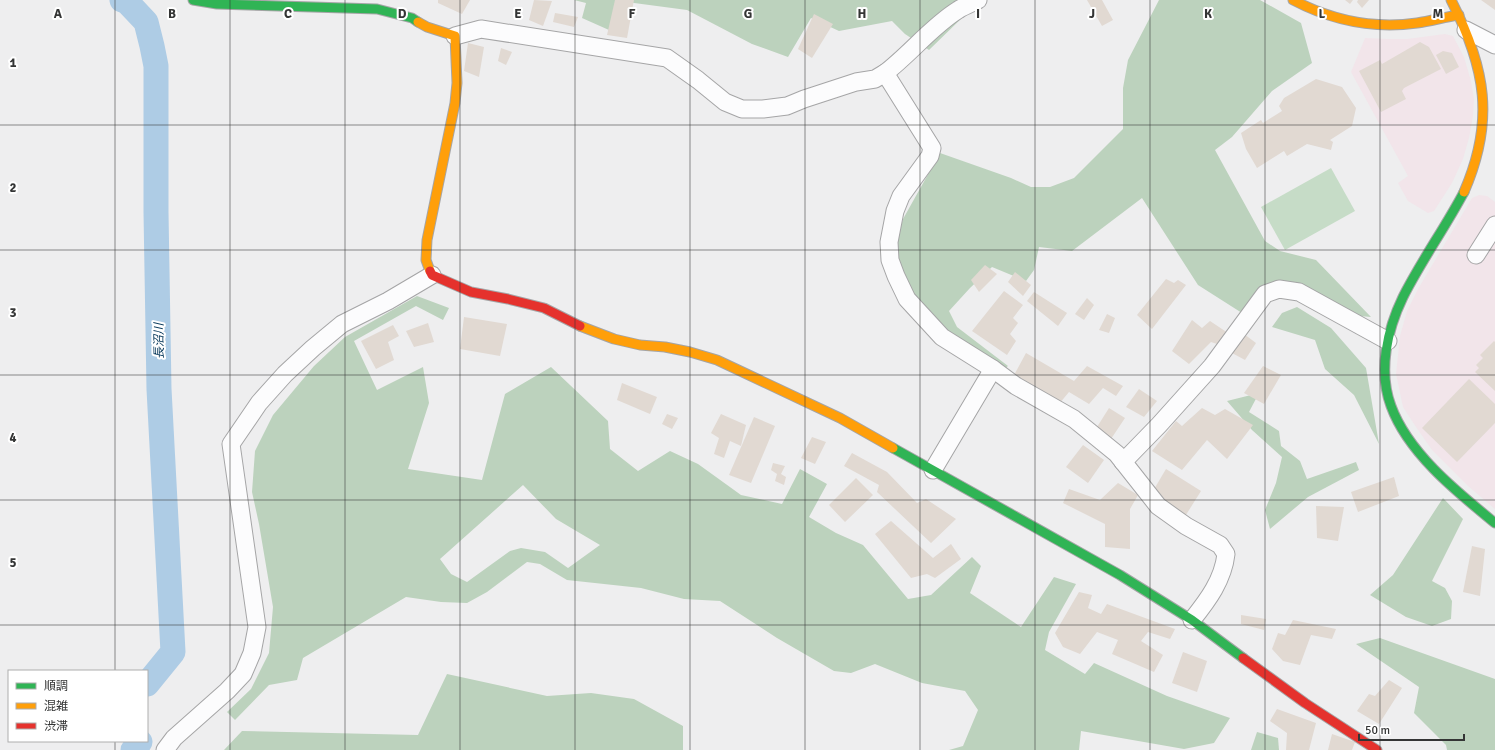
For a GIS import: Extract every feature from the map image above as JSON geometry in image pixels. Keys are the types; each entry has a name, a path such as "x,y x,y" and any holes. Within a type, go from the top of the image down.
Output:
{"street":[{"path":"193,0 217,4 376,9 412,18 427,27 455,36 481,29 667,58 698,80 725,102 742,109 762,109 787,106 856,82 875,79 898,63 926,36 958,10 978,0"},
{"path":"1293,0 1323,14 1343,20 1366,23 1391,25 1462,22 1495,45"},
{"path":"1451,0 1462,22 1481,69 1485,92 1486,113 1482,149 1471,176 1451,214 1407,287 1393,321 1388,341 1386,387 1395,415 1406,436 1421,455 1495,523"},
{"path":"455,36 457,83 455,103 426,240 426,260 432,275 472,292 544,308 575,324 614,339 640,345 665,347 690,352 716,360 840,418 1120,575 1192,620 1305,703 1377,750"},
{"path":"885,73 932,148 930,156 901,196 895,210 889,242 890,260 907,299 942,337 993,369 1016,386 1074,419 1117,454 1158,506 1186,526 1220,545 1226,554 1222,572 1212,595 1192,620"},
{"path":"1476,255 1495,225"},
{"path":"165,750 174,738 227,691 243,674 252,653 257,627 231,444 259,403 285,374 319,343 342,324 388,301 432,275"},
{"path":"1123,462 1159,425 1212,366 1265,294 1279,289 1299,292 1388,341"},
{"path":"932,470 993,369"}],"shaded area":[{"path":"1445,34 1453,36 1464,57 1471,81 1474,99 1473,116 1463,159 1452,183 1434,211 1428,213 1408,201 1398,183 1408,176 1351,72 1365,38 1407,39"},
{"path":"1479,195 1487,196 1495,202 1495,509 1467,485 1432,450 1403,407 1396,374 1400,336 1407,311 1418,289 1472,198"}],"green space":[{"path":"574,0 971,0 967,13 929,50 905,34 892,21 839,31 811,18 788,57 752,44 687,10 619,1 609,30 582,18 586,3"},
{"path":"1159,0 1260,0 1301,23 1312,63 1272,91 1232,137 1215,150 1265,241 1280,251 1316,260 1371,317 1349,315 1311,291 1272,296 1253,320 1198,285 1142,198 1072,251 1039,247 1034,270 1026,281 992,267 949,311 957,327 1008,366 994,377 918,302 903,275 895,247 903,219 940,153 1011,178 1031,187 1050,187 1074,178 1123,129 1123,88 1128,60"},
{"path":"1331,168 1355,211 1285,250 1261,207"},
{"path":"417,296 449,308 443,320 416,306 354,341 377,390 423,367 429,403 408,469 482,480 505,394 551,367 608,421 610,449 638,471 670,451 698,464 741,495 782,504 800,469 827,484 809,517 836,533 863,545 908,599 931,595 972,557 981,566 970,593 1021,627 1054,577 1076,584 1049,632 1045,650 1085,674 1094,663 1167,696 1230,718 1214,743 1184,749 1081,731 1079,750 949,750 963,746 978,710 965,691 922,683 875,664 851,673 834,671 777,638 720,601 684,599 641,588 567,580 540,564 527,562 487,592 467,603 441,602 406,597 303,658 297,680 269,685 235,720 227,712 251,689 269,653 273,607 252,492 255,451 273,415 314,366 345,337","holes":["523,485 556,519 600,545 568,568 545,552 521,548 510,551 467,582 451,574 440,559"]},
{"path":"1297,307 1331,328 1366,368 1379,444 1354,395 1325,369 1315,340 1272,327 1282,313"},
{"path":"1259,393 1249,412 1279,431 1281,446 1300,461 1307,479 1356,462 1359,470 1308,497 1270,529 1265,510 1276,483 1282,457 1252,430 1227,401"},
{"path":"1443,498 1463,519 1432,581 1445,588 1452,601 1451,619 1432,626 1406,617 1370,595 1393,575"},
{"path":"1380,638 1495,679 1495,750 1447,750 1446,745 1414,713 1419,687 1356,644"},
{"path":"447,674 547,696 591,693 634,699 683,726 683,750 224,750 242,731 418,735"},
{"path":"1257,732 1278,738 1279,750 1251,750"}],"building":[{"path":"438,0 470,0 462,14 438,3"},
{"path":"534,0 552,1 543,26 529,20"},
{"path":"615,0 634,0 627,38 607,35"},
{"path":"1087,0 1102,0 1113,20 1102,26"},
{"path":"1345,0 1353,0 1350,4"},
{"path":"1358,0 1369,0 1362,8 1357,2"},
{"path":"1481,0 1495,0 1495,10"},
{"path":"555,13 578,17 574,27 553,22"},
{"path":"814,14 833,24 812,58 798,49"},
{"path":"1420,42 1429,47 1441,69 1404,88 1402,91 1406,99 1381,112 1359,71 1380,60 1382,64"},
{"path":"468,43 484,47 479,77 464,71"},
{"path":"501,48 512,52 506,65 498,61"},
{"path":"1443,51 1452,53 1459,67 1446,74 1436,55"},
{"path":"1316,79 1342,87 1356,108 1352,126 1330,140 1333,142 1331,150 1307,144 1287,156 1284,151 1257,168 1246,149 1241,133 1261,120 1263,123 1282,111 1279,106 1284,98"},
{"path":"985,265 997,274 979,292 971,280"},
{"path":"1015,272 1031,285 1023,296 1008,282"},
{"path":"1166,279 1174,283 1178,280 1186,285 1152,329 1137,315"},
{"path":"1004,291 1023,305 1013,318 1018,323 1010,334 1016,341 1007,355 972,331"},
{"path":"1034,292 1067,313 1058,326 1027,301"},
{"path":"1087,298 1094,305 1084,320 1075,314"},
{"path":"1107,314 1115,318 1109,333 1099,330"},
{"path":"464,317 507,324 500,356 460,349"},
{"path":"1192,320 1202,328 1210,321 1228,333 1220,345 1211,342 1189,364 1172,351"},
{"path":"428,323 434,342 414,347 406,331"},
{"path":"393,325 399,336 388,342 394,360 376,369 361,341"},
{"path":"1244,334 1256,343 1245,360 1232,353"},
{"path":"1494,341 1495,391 1475,372 1479,368 1476,365 1483,358 1480,355"},
{"path":"1026,353 1074,381 1087,366 1123,386 1116,396 1103,388 1089,404 1069,392 1059,404 1013,377"},
{"path":"1263,366 1281,375 1264,404 1244,393"},
{"path":"1469,379 1495,404 1495,423 1457,462 1422,428"},
{"path":"622,383 657,397 650,414 617,400"},
{"path":"1139,389 1157,401 1144,417 1126,407"},
{"path":"1109,408 1125,418 1111,439 1097,427"},
{"path":"1202,408 1215,415 1225,409 1253,425 1227,459 1207,440 1182,470 1152,451 1176,421 1182,426"},
{"path":"667,414 678,418 672,429 662,424"},
{"path":"721,414 746,425 741,446 730,441 724,458 714,454 719,438 711,433"},
{"path":"754,417 775,426 751,483 729,475"},
{"path":"812,437 826,442 815,464 801,458"},
{"path":"1083,445 1104,460 1088,483 1066,467"},
{"path":"852,453 887,472 917,503 926,499 956,519 931,543 877,492 879,485 844,466"},
{"path":"773,463 785,466 781,474 786,477 784,485 775,481 777,474 771,470"},
{"path":"1166,469 1201,491 1184,518 1153,491"},
{"path":"1394,477 1399,496 1358,512 1351,492"},
{"path":"856,478 873,495 845,522 829,505"},
{"path":"1118,483 1138,495 1130,509 1130,549 1105,547 1105,524 1063,503 1069,489 1100,500"},
{"path":"1316,506 1344,507 1338,541 1317,538"},
{"path":"891,521 933,558 951,544 961,559 935,578 927,574 911,578 875,534"},
{"path":"1472,546 1485,549 1480,596 1463,592"},
{"path":"1079,592 1092,595 1088,608 1101,614 1107,604 1175,629 1170,639 1148,632 1141,641 1163,655 1154,672 1112,654 1118,640 1097,632 1080,654 1063,647 1055,633"},
{"path":"1241,615 1266,619 1264,630 1241,624"},
{"path":"1293,620 1336,629 1332,639 1311,635 1300,665 1283,661 1272,649 1278,633 1285,635"},
{"path":"1183,652 1207,661 1197,692 1172,683"},
{"path":"1389,680 1402,688 1379,724 1357,711 1369,694 1375,696"},
{"path":"1277,709 1316,723 1309,750 1286,750 1287,733 1270,721"},
{"path":"1332,734 1355,742 1352,750 1328,750"}],"waterway":[{"name":"長沼川","path":"122,0 127,2 146,22 156,66 156,212 159,389 173,652 148,683"},
{"name":"長沼川","path":"133,750 140,742"}],"traffic: fast":[{"path":"193,0 217,4 377,9 412,18 418,22"},
{"path":"1464,192 1417,270 1397,310 1386,351 1385,379 1391,406 1409,440 1421,456 1450,485 1495,523"},
{"path":"893,448 1120,575 1192,620 1243,658"}],"traffic: slow":[{"path":"1293,0 1322,13 1338,18 1369,24 1401,25 1459,15"},
{"path":"1451,0 1472,49 1479,72 1482,95 1483,118 1480,142 1474,166 1464,192"},
{"path":"418,22 427,27 455,36 457,83 455,103 427,240 426,260 430,271"},
{"path":"580,326 614,339 640,345 665,347 690,352 717,360 840,418 893,448"}],"traffic: jam":[{"path":"430,271 432,275 471,292 544,308 580,326"},
{"path":"1243,658 1305,703 1377,750"}]}
